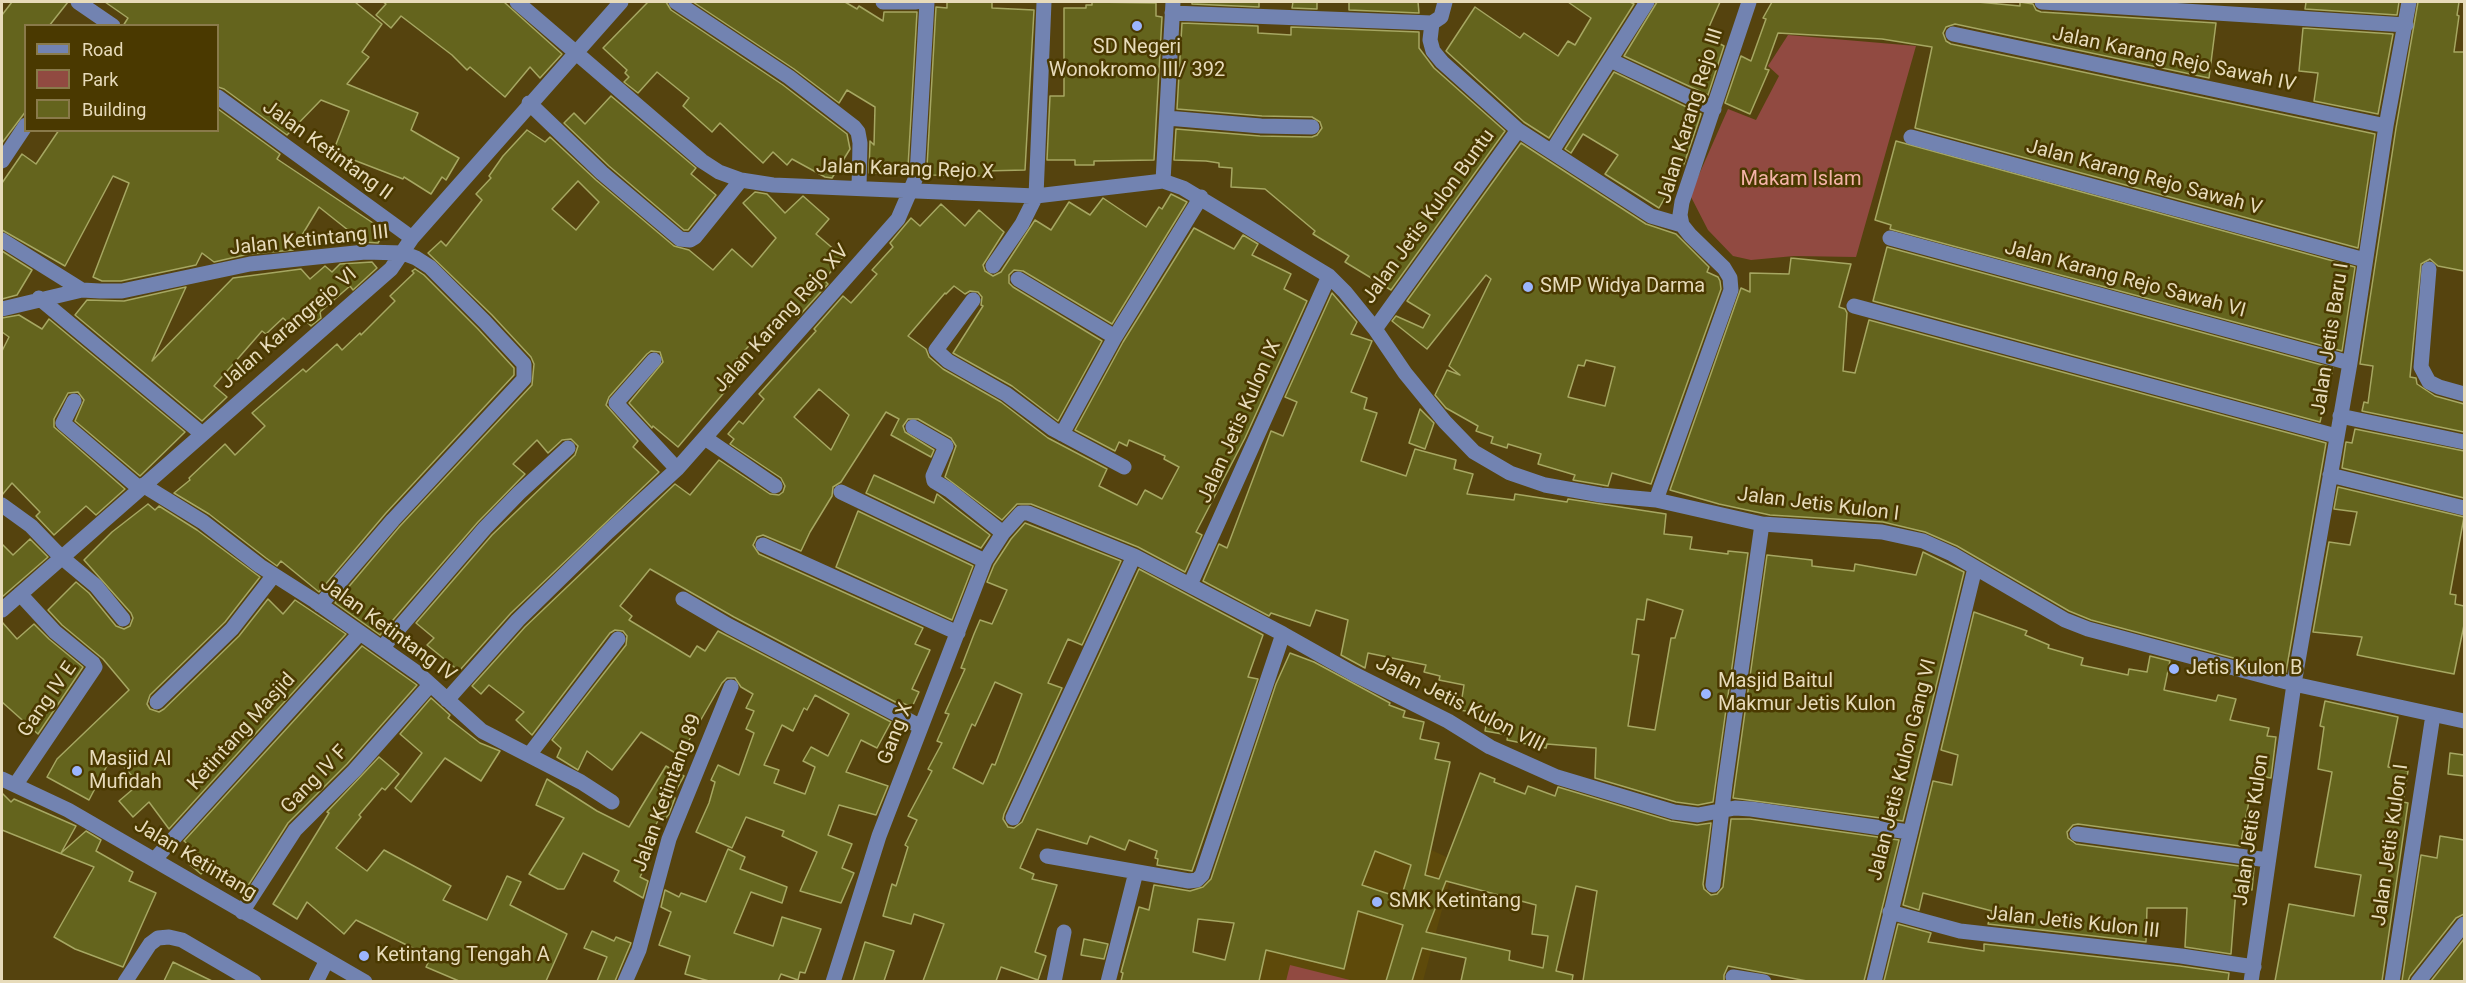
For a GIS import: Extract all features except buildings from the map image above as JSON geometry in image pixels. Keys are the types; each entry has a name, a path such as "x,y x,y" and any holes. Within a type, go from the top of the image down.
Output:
{"street":[{"path":"78,2 103,23"},
{"name":"Jalan Karang Rejo X","path":"517,2 702,161 719,172 741,180 773,185 1036,196 1162,181 1201,197 1329,276"},
{"name":"Jalan Karangrejo VI","path":"2,610 60,556 391,269 412,238 529,103 621,2"},
{"path":"676,2 789,77 854,127 858,132 860,142 859,188"},
{"path":"883,2 916,2"},
{"name":"Jalan Karang Rejo XV","path":"447,700 518,620 608,532 677,469 898,219 917,175 927,2"},
{"path":"993,266 1022,224 1036,196 1044,2"},
{"path":"1162,181 1173,7 1432,23 1441,17 1445,2"},
{"path":"1552,151 1647,2"},
{"name":"Jalan Karang Rejo III","path":"1656,500 1731,290 1730,278 1724,267 1682,225 1680,215 1682,202 1749,2"},
{"path":"2042,2 2406,26"},
{"name":"Jalan Jetis Baru I","path":"2294,684 2366,260 2386,126 2409,2"},
{"path":"1432,23 1430,40 1433,51 1442,62 1518,130 1652,216 1682,225"},
{"name":"Jalan Karang Rejo Sawah IV","path":"1953,34 2386,126"},
{"path":"1610,60 1714,109"},
{"name":"Jalan Ketintang II","path":"219,98 412,238"},
{"path":"529,103 602,173 680,239 690,240 695,237 741,180"},
{"path":"1167,118 1261,126 1312,127"},
{"path":"2,161 24,128"},
{"name":"Jalan Jetis Kulon Buntu","path":"1375,329 1518,130"},
{"name":"Jalan Karang Rejo Sawah V","path":"1911,136 2366,260"},
{"path":"1062,434 1115,337 1201,197"},
{"name":"Jalan Karang Rejo Sawah VI","path":"1890,238 2349,363"},
{"path":"2,240 82,290"},
{"name":"Jalan Ketintang III","path":"2,309 39,298 82,290 122,291 250,264 365,252 403,253 416,258 430,267 455,290 524,364 524,379 393,520 320,605"},
{"path":"2430,269 2421,367 2429,382 2464,393"},
{"name":"Jalan Jetis Kulon I","path":"1329,276 1375,329 1405,373 1474,452 1510,473 1545,485 1601,495 1656,500 1762,524 1882,532 1904,536 1937,546 2065,620 2088,629 2294,684 2464,721"},
{"name":"Jalan Jetis Kulon IX","path":"1190,585 1329,276"},
{"path":"1018,279 1115,337"},
{"path":"39,298 201,433"},
{"path":"973,300 936,350 948,361 1006,394 1062,434 1124,467"},
{"path":"1854,306 2336,436"},
{"path":"654,360 616,404 677,469"},
{"name":"Jalan Ketintang IV","path":"74,401 63,423 141,487 203,522 274,575 420,675 482,731 581,782 612,802"},
{"path":"2340,416 2464,442"},
{"path":"913,427 946,446 933,479 1003,533"},
{"path":"705,438 775,486"},
{"path":"382,648 485,528 568,448"},
{"path":"2330,475 2464,508"},
{"path":"841,492 985,561"},
{"path":"2,504 31,526 60,556 96,586 123,619"},
{"name":"Jalan Jetis Kulon VIII","path":"1021,513 1028,513 1134,556 1283,633 1354,674 1448,721 1490,747 1557,777 1674,812 1698,815 1735,808 1751,809 1909,832"},
{"name":"Gang X","path":"833,981 879,836 985,561 1003,533 1021,513"},
{"path":"1713,885 1721,810 1762,524"},
{"path":"763,545 958,633"},
{"path":"1013,818 1134,556"},
{"name":"Jalan Jetis Kulon Gang VI","path":"1874,981 1975,568"},
{"path":"157,702 232,629 274,575"},
{"name":"Gang IV E","path":"9,782 95,667 55,632 20,594"},
{"path":"683,599 921,727"},
{"name":"Ketintang Masjid","path":"155,859 360,633"},
{"path":"1047,856 1189,880 1197,879 1202,875 1283,633"},
{"path":"529,754 618,639"},
{"name":"Jalan Jetis Kulon","path":"2252,974 2294,684"},
{"name":"Gang IV F","path":"242,912 295,830 354,771 430,685"},
{"name":"Jalan Ketintang 89","path":"625,981 639,950 669,839 731,687"},
{"name":"Jalan Jetis Kulon I","path":"2392,981 2433,715"},
{"name":"Jalan Ketintang","path":"9,782 68,810 365,981"},
{"path":"2077,834 2268,860"},
{"path":"1108,981 1136,872"},
{"name":"Jalan Jetis Kulon III","path":"1890,912 1960,931 2181,956 2252,974"},
{"path":"2418,981 2464,924"},
{"path":"1054,981 1064,932"},
{"path":"126,981 150,944 158,938 169,937 182,940 254,981"},
{"path":"316,981 327,960"},
{"path":"1733,977 1764,981"}],"shaded area":[{"name":"SMK Ketintang","path":"1337,820 1412,841 1455,861 1423,981 1230,982 1249,895"}],"green space":[{"name":"Makam Islam","path":"1788,35 1916,46 1856,257 1794,256 1751,260 1733,256 1708,230 1690,195 1728,109 1756,120 1779,76 1768,66"},
{"path":"1290,965 1354,981 1286,981"}],"place":[{"name":"SD Negeri Wonokromo III/ 392","path":"1137,26"},
{"name":"SMP Widya Darma","path":"1528,287"},
{"name":"Jetis Kulon B","path":"2174,669"},
{"name":"Masjid Baitul Makmur Jetis Kulon","path":"1706,694"},
{"name":"Masjid Al Mufidah","path":"77,771"},
{"name":"SMK Ketintang","path":"1377,902"},
{"name":"Ketintang Tengah A","path":"364,956"}]}
